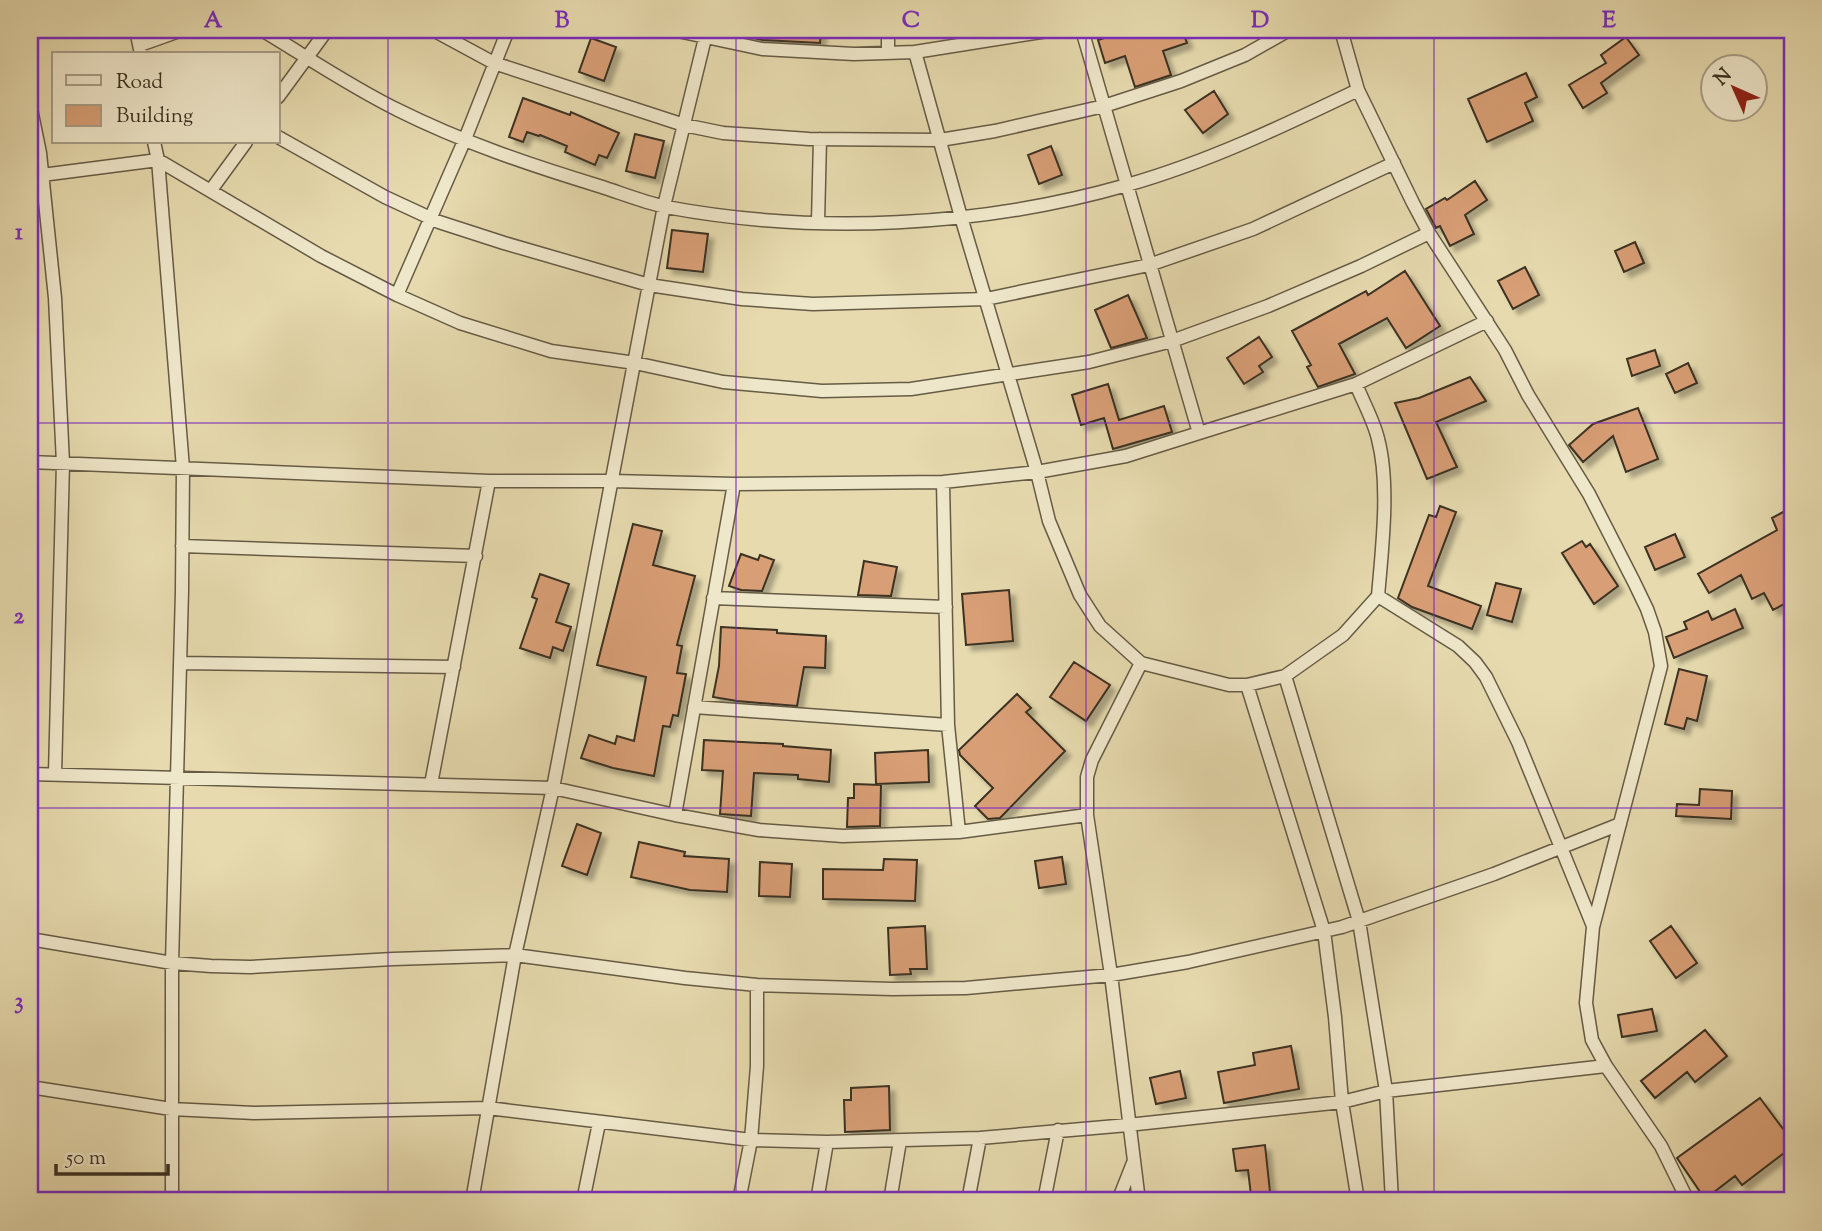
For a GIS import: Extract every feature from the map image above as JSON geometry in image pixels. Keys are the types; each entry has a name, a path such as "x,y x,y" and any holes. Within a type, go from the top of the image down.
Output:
{"street":[{"path":"136,30 140,50 182,30"},
{"path":"262,30 395,108 465,139 555,173 664,206 753,218 818,222 873,224 961,217 1041,205 1126,186 1207,159 1358,90"},
{"path":"280,94 327,30"},
{"path":"433,30 494,63 684,125 723,133 820,139 940,140 995,131 1104,106 1181,81 1245,54 1289,30"},
{"path":"397,295 465,139 508,30"},
{"path":"673,30 706,34 762,49 854,54 915,52 1054,30"},
{"path":"888,30 888,53"},
{"path":"1082,30 1199,433"},
{"path":"1341,30 1358,90 1429,233 1488,321 1528,395 1589,494 1643,600 1655,632 1661,667 1593,927 1586,1003 1592,1040 1606,1066 1661,1146 1688,1201"},
{"path":"472,1201 515,955 553,788 664,206 706,34"},
{"path":"915,52 1049,521 1080,595 1100,626 1141,663 1229,685 1247,685 1285,676 1343,635 1378,596 1383,541 1383,481 1379,440 1356,384"},
{"path":"30,104 40,153 55,298 63,463 55,774"},
{"path":"280,138 385,197 430,218 504,243 649,285 742,299 813,304 986,299 1149,265 1253,229 1394,163"},
{"path":"818,222 820,139"},
{"path":"154,144 158,160 183,468 172,963 172,1201"},
{"path":"211,190 245,144"},
{"path":"42,175 158,160 321,256 397,295 460,323 551,351 635,363 723,382 822,391 911,389 1089,362 1172,341 1268,306 1361,267 1429,233"},
{"path":"30,462 489,481 734,484 943,482 1037,472 1126,456 1356,384 1488,321"},
{"path":"431,784 489,481"},
{"path":"943,482 948,724 959,832"},
{"path":"675,815 734,484"},
{"path":"183,546 476,556"},
{"path":"1378,596 1458,646 1486,677 1518,742 1593,927"},
{"path":"713,598 946,607"},
{"path":"180,663 454,667"},
{"path":"1139,1201 1111,975 1087,815 1087,777 1092,760 1141,663"},
{"path":"1285,676 1359,921 1386,1091 1392,1201"},
{"path":"1247,685 1324,931 1342,1102 1358,1201"},
{"path":"694,707 948,724"},
{"path":"30,774 553,788 759,830 843,836 959,832 1087,815"},
{"path":"30,939 172,963 250,967 393,958 515,955 757,985 966,988 1111,975 1188,962 1324,931 1562,849 1620,824"},
{"path":"738,1201 751,1140 757,1066 757,985"},
{"path":"30,1087 171,1109 254,1113 488,1108 751,1140 827,1142 981,1138 1128,1125 1342,1102 1386,1091 1606,1066"},
{"path":"583,1201 599,1123"},
{"path":"1044,1201 1058,1130"},
{"path":"968,1201 981,1138"},
{"path":"890,1201 900,1141"},
{"path":"817,1201 827,1142"},
{"path":"1118,1201 1134,1162"}],"building":[{"path":"729,30 821,30 820,43 763,40 729,33"},
{"path":"1129,30 1182,30 1187,43 1163,51 1171,75 1135,87 1125,56 1105,63 1098,40"},
{"path":"1626,37 1639,55 1601,83 1607,93 1583,108 1569,85 1606,63 1601,55"},
{"path":"591,38 616,47 604,81 579,72"},
{"path":"1526,73 1537,97 1525,103 1533,121 1487,142 1468,99"},
{"path":"1214,91 1228,114 1203,133 1185,110"},
{"path":"523,98 570,115 571,112 619,133 607,158 599,155 595,165 565,152 567,146 540,135 527,132 523,142 509,137"},
{"path":"635,134 664,141 655,178 626,171"},
{"path":"1051,146 1062,175 1039,184 1028,155"},
{"path":"1475,181 1487,200 1465,215 1474,234 1450,246 1440,226 1436,228 1426,209 1445,198 1447,200"},
{"path":"672,230 708,234 703,272 667,268"},
{"path":"1635,242 1644,263 1624,272 1615,251"},
{"path":"1525,267 1539,295 1513,309 1498,281"},
{"path":"1405,271 1440,326 1406,348 1387,318 1339,344 1355,374 1318,387 1307,367 1311,365 1292,331 1366,291 1368,295"},
{"path":"1128,295 1147,338 1111,348 1095,310"},
{"path":"1259,337 1272,357 1259,366 1263,372 1244,384 1227,358"},
{"path":"1655,350 1660,366 1632,376 1627,359"},
{"path":"1688,363 1697,383 1675,393 1666,374"},
{"path":"1470,377 1486,401 1436,422 1457,467 1427,479 1395,403 1419,398"},
{"path":"1108,384 1119,420 1164,406 1172,432 1113,449 1104,418 1081,425 1072,395"},
{"path":"1638,408 1658,459 1626,472 1613,436 1583,462 1569,445 1593,424"},
{"path":"1440,506 1456,512 1428,586 1481,606 1472,629 1412,607 1398,598 1429,515 1436,517"},
{"path":"1785,511 1792,527 1792,600 1773,610 1764,593 1752,599 1741,575 1709,593 1698,574 1777,530 1772,518"},
{"path":"633,524 662,531 653,565 695,576 677,645 682,646 677,673 686,674 678,716 673,715 670,727 663,726 654,776 581,758 589,735 615,744 617,736 634,741 646,677 597,665"},
{"path":"1675,534 1685,557 1655,570 1645,547"},
{"path":"1582,541 1586,547 1590,544 1618,586 1594,604 1562,553"},
{"path":"741,554 758,560 760,555 774,560 762,591 741,590 729,586"},
{"path":"864,561 897,567 891,596 858,595"},
{"path":"540,574 569,584 556,622 571,627 563,651 553,647 550,658 520,648 537,599 532,597"},
{"path":"1496,583 1521,589 1512,622 1487,615"},
{"path":"1009,590 1013,641 966,645 962,594"},
{"path":"1735,609 1743,628 1674,658 1666,637 1687,629 1684,622 1708,611 1712,620"},
{"path":"721,627 826,636 825,668 804,667 797,706 713,697 719,666"},
{"path":"1074,662 1110,685 1086,721 1050,697"},
{"path":"1679,669 1707,676 1697,721 1687,718 1684,729 1665,724"},
{"path":"1017,694 1031,708 1026,712 1065,751 1000,818 988,819 975,806 993,788 960,755 959,750"},
{"path":"704,740 783,744 831,750 829,782 798,779 798,775 754,773 751,816 720,814 723,771 702,770"},
{"path":"928,750 929,782 876,784 875,753"},
{"path":"854,784 881,785 880,826 847,827 848,798 854,798"},
{"path":"1700,789 1732,791 1731,819 1676,816 1677,804 1699,805"},
{"path":"577,824 601,833 587,875 562,866"},
{"path":"639,842 685,852 684,856 729,859 727,892 690,890 631,877"},
{"path":"1062,857 1066,884 1039,888 1035,861"},
{"path":"884,859 917,860 915,901 823,899 823,869 883,870"},
{"path":"760,862 792,864 790,897 759,896"},
{"path":"925,926 927,969 910,969 911,974 890,975 888,928"},
{"path":"1671,926 1697,963 1676,978 1650,941"},
{"path":"1652,1009 1657,1031 1622,1037 1618,1015"},
{"path":"1705,1030 1727,1056 1695,1082 1687,1072 1655,1098 1641,1081"},
{"path":"1291,1046 1299,1089 1224,1103 1218,1072 1255,1065 1253,1053"},
{"path":"1180,1071 1186,1098 1156,1104 1150,1078"},
{"path":"889,1086 890,1130 845,1132 844,1100 851,1100 851,1088"},
{"path":"1760,1098 1792,1141 1792,1147 1742,1185 1735,1176 1705,1199 1677,1158"},
{"path":"1265,1145 1270,1192 1251,1195 1248,1170 1236,1171 1233,1149"}]}
